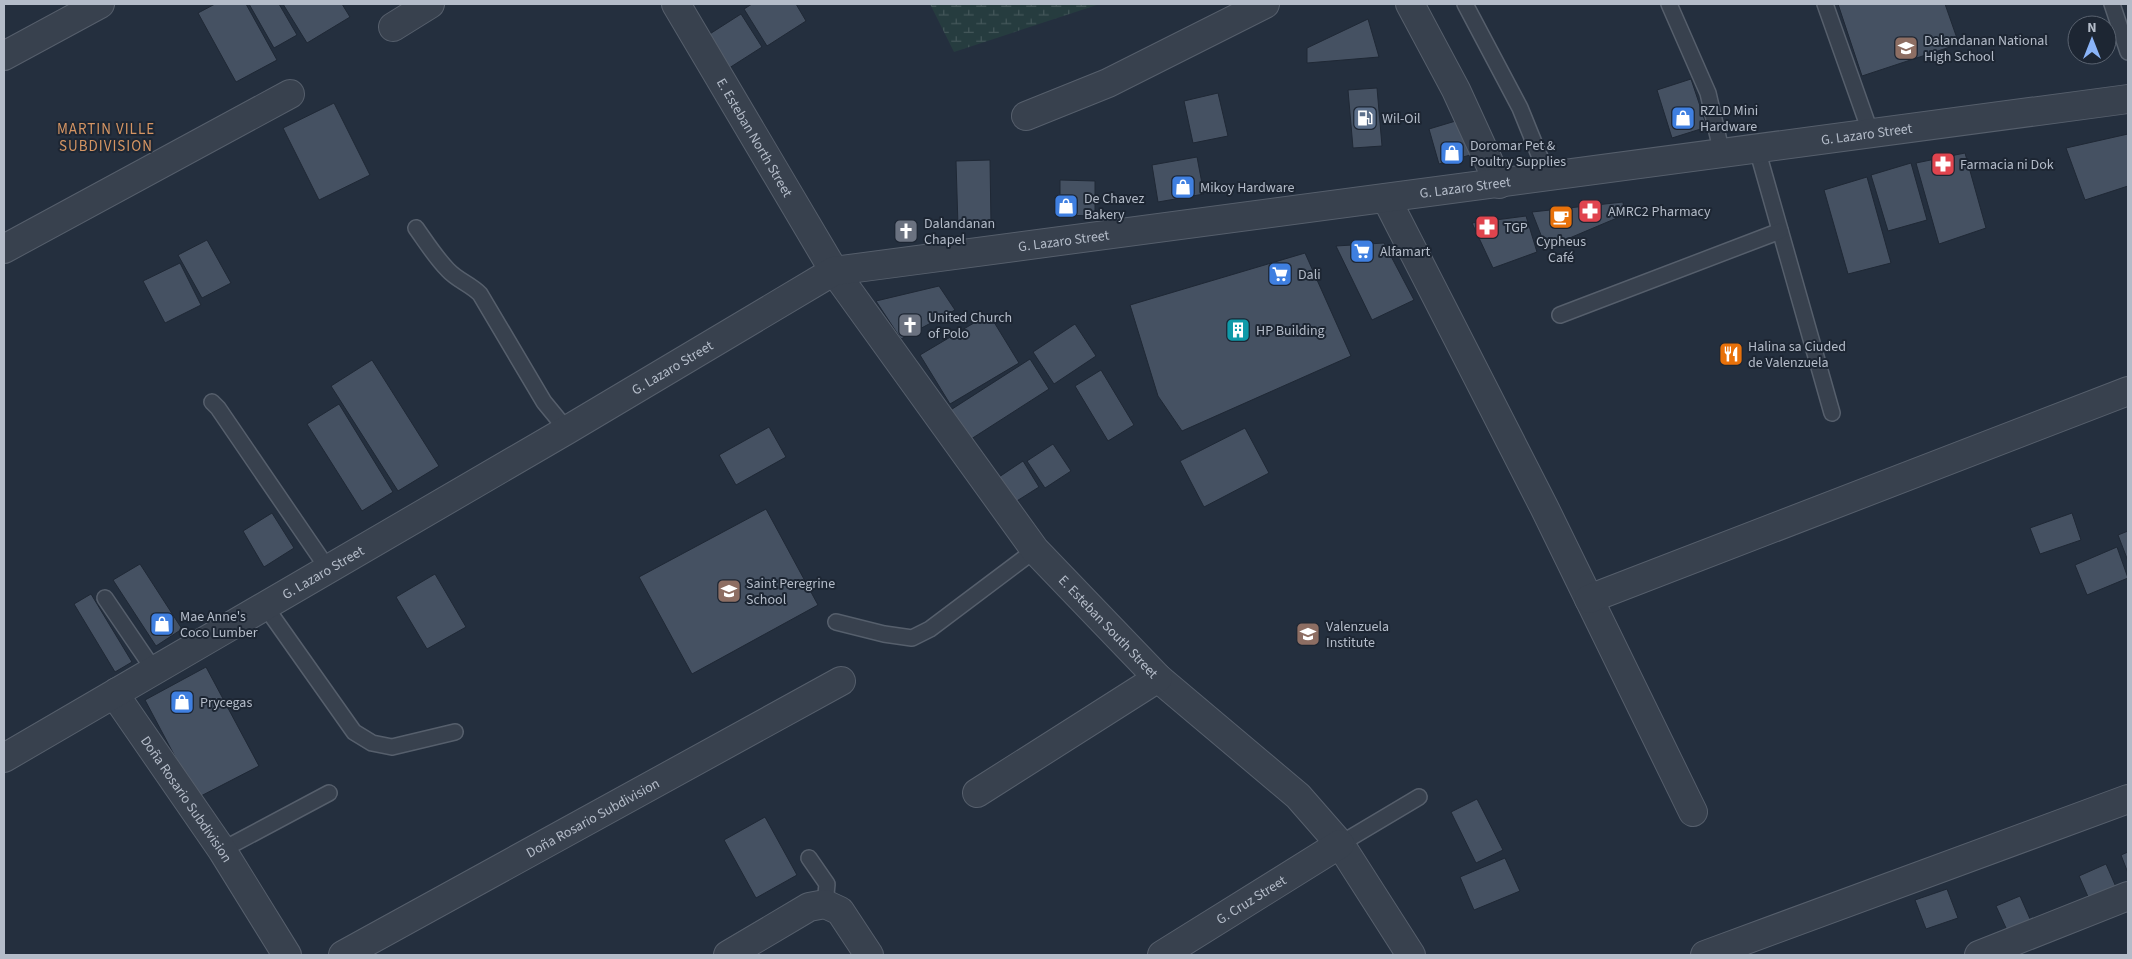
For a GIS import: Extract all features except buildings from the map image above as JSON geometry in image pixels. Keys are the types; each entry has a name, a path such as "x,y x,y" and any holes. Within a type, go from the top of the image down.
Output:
{"street":[{"path":"4,56 100,4"},
{"path":"393,27 430,4"},
{"name":"E. Esteban North Street","path":"676,4 834,271"},
{"path":"1026,116 1108,83 1265,4"},
{"path":"1410,4 1456,90 1499,184"},
{"path":"6,241 290,94"},
{"name":"G. Lazaro Street","path":"4,758 567,430 834,271 2128,99"},
{"path":"1386,198 1544,507 1693,812"},
{"name":"E. Esteban South Street","path":"834,271 1035,550 1158,678 1298,796 1340,844 1411,955"},
{"path":"1589,599 2128,391"},
{"path":"977,793 1158,678"},
{"name":"Doña Rosario Subdivision","path":"343,955 841,681"},
{"name":"Doña Rosario Subdivision","path":"116,692 122,705 222,850 287,955"},
{"path":"1705,955 2128,799"},
{"name":"G. Cruz Street","path":"1162,955 1340,844"},
{"path":"1979,955 2128,896"},
{"path":"728,955 809,907 825,904 840,911 869,955"}],"lane":[{"path":"1465,4 1520,108 1548,177"},
{"path":"1669,4 1708,93 1722,154"},
{"path":"1825,4 1871,134"},
{"path":"2112,4 2128,52"},
{"path":"1757,149 1832,413"},
{"path":"416,228 447,270 455,277 472,286 480,294 544,402 567,430"},
{"path":"1560,315 1780,231"},
{"path":"212,402 218,408 328,569"},
{"path":"836,622 884,634 912,638 930,628 1035,550"},
{"path":"105,598 154,670"},
{"path":"265,606 354,732 372,744 392,747 455,732"},
{"path":"222,850 329,793"},
{"path":"1340,844 1419,797"},
{"path":"809,858 827,884 825,904"}],"green space":[{"path":"930,4 1100,4 954,52"}],"place":[{"name":"Dalandanan National High School","path":"1906,48"},
{"name":"Wil-Oil","path":"1365,118"},
{"name":"RZLD Mini Hardware","path":"1683,118"},
{"name":"Doromar Pet & Poultry Supplies","path":"1452,153"},
{"name":"Farmacia ni Dok","path":"1943,164"},
{"name":"Mikoy Hardware","path":"1183,187"},
{"name":"De Chavez Bakery","path":"1066,206"},
{"name":"AMRC2 Pharmacy","path":"1590,211"},
{"name":"Cypheus Café","path":"1561,217"},
{"name":"TGP","path":"1487,227"},
{"name":"Dalandanan Chapel","path":"906,231"},
{"name":"Alfamart","path":"1362,251"},
{"name":"Dali","path":"1280,274"},
{"name":"United Church of Polo","path":"910,325"},
{"name":"HP Building","path":"1238,330"},
{"name":"Halina sa Ciuded de Valenzuela","path":"1731,354"},
{"name":"Saint Peregrine School","path":"729,591"},
{"name":"Mae Anne's Coco Lumber","path":"162,624"},
{"name":"Valenzuela Institute","path":"1308,634"},
{"name":"Prycegas","path":"182,702"}],"district":[{"name":"MARTIN VILLE SUBDIVISION","path":"106,138"}]}
